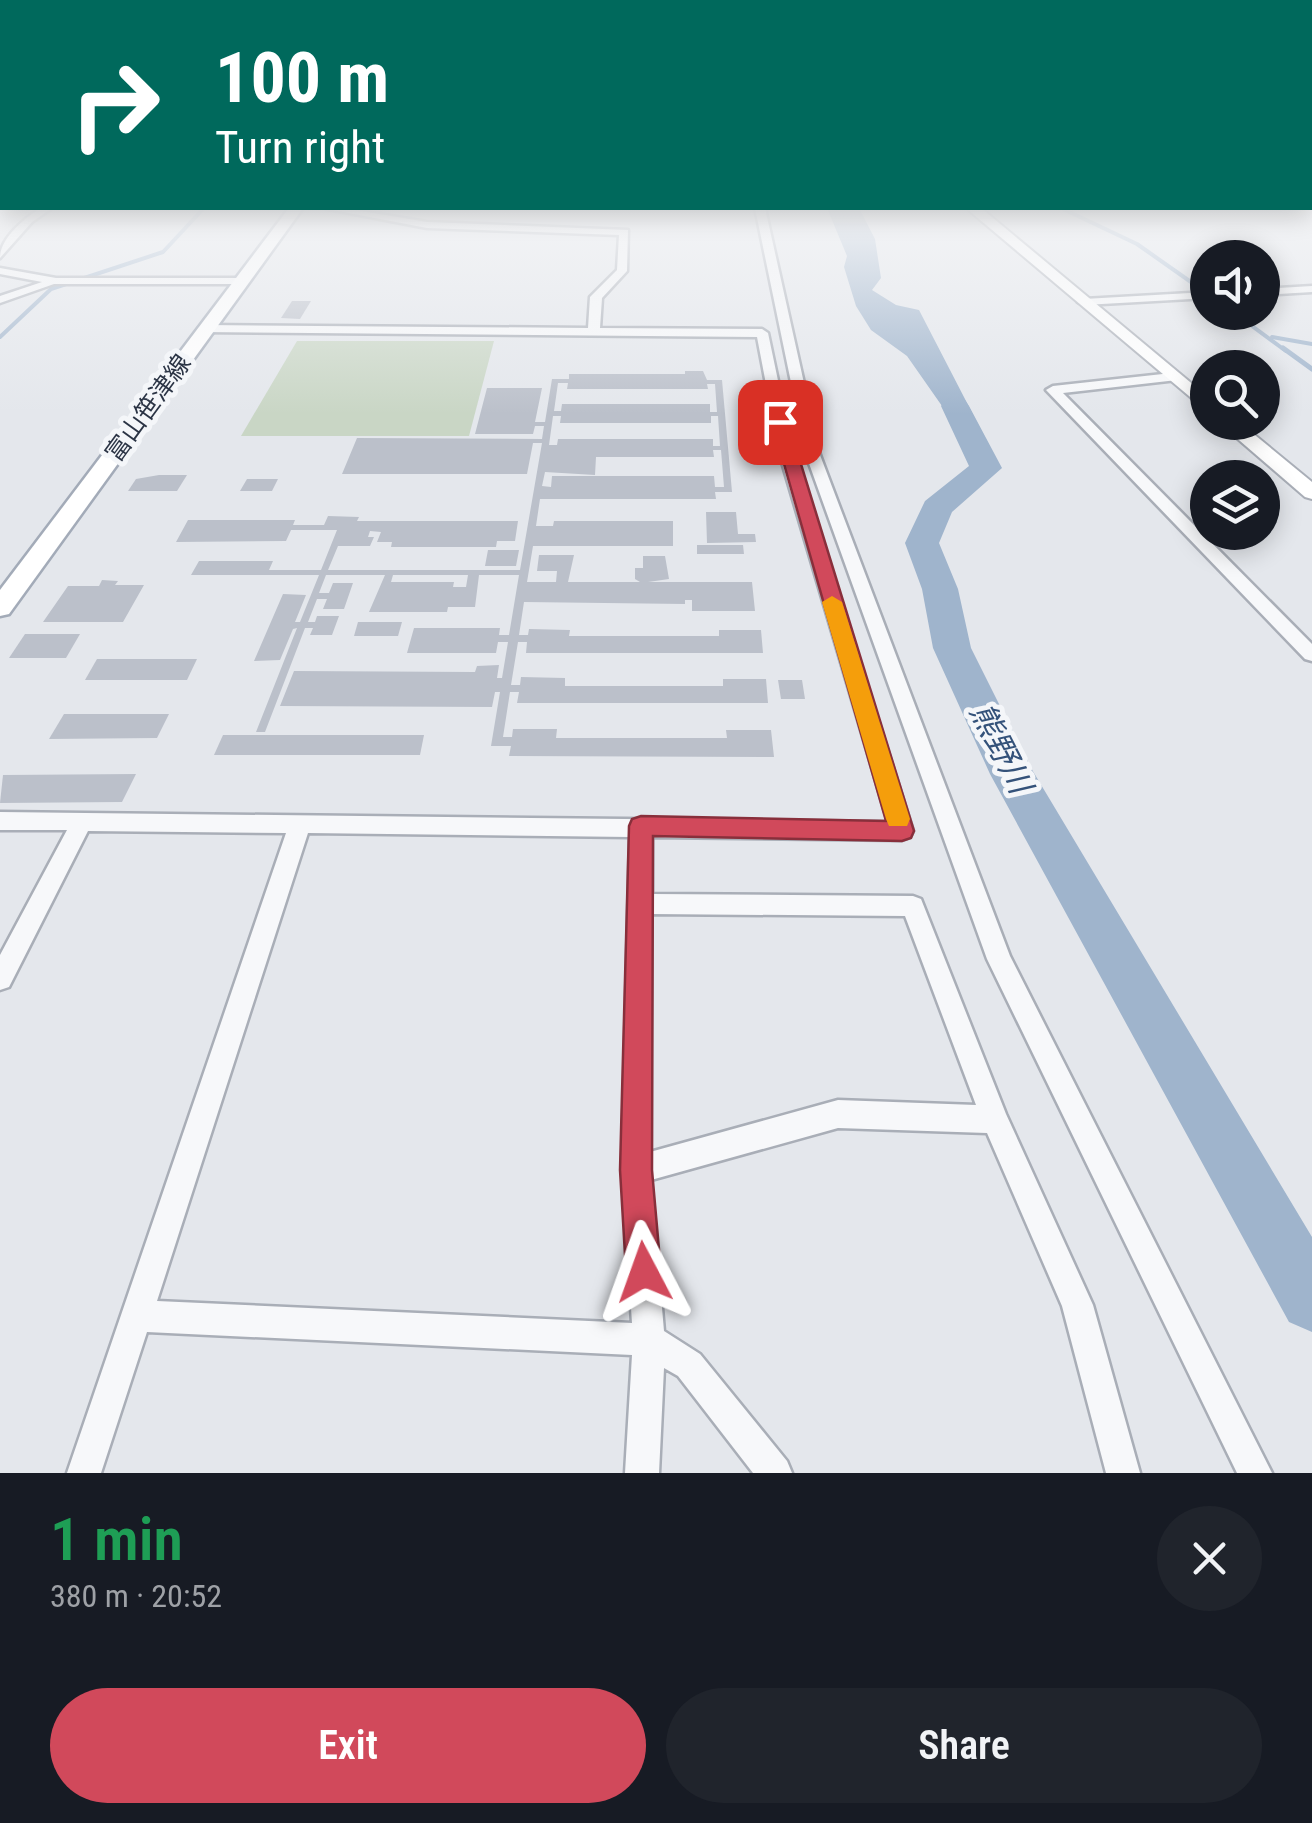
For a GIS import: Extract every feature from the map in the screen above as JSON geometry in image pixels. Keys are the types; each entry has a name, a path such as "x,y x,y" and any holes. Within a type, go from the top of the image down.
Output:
{"main road":[{"name":"富山笹津線","path":"3,600 245,277"}],"street":[{"path":"34,277 56,281 242,281"},
{"path":"594,333 596,297 616,277"},
{"path":"775,277 813,455 1000,958 1254,1473"},
{"path":"1054,277 1190,392"},
{"path":"0,300 56,281"},
{"path":"1280,291 1312,289"},
{"path":"1084,302 1190,296"},
{"path":"0,821 902,831 786,452 762,333 206,330"},
{"path":"1172,377 1053,390 1312,655"},
{"path":"1248,440 1312,494"},
{"path":"0,979 82,822"},
{"path":"84,1473 300,823"},
{"path":"641,826 636,1170 649,1340 642,1473"},
{"path":"640,904 913,906 995,1120 1077,1305 1123,1473"},
{"path":"636,1170 838,1114 995,1120"},
{"path":"137,1316 649,1340 689,1365 775,1473"}],"green space":[{"path":"297,341 494,341 469,436 241,436"}],"water":[{"path":"847,277 881,277 872,290 896,305 919,310 997,461 977,456 907,356 871,330 856,306"}],"building":[{"path":"292,301 311,301 300,319 281,318"},
{"path":"703,371 707,380 722,380 732,492 715,492 716,499 540,499 536,526 553,526 554,521 673,521 673,546 533,546 527,582 556,582 557,571 537,571 539,555 574,555 568,582 640,582 635,579 635,568 643,568 643,556 665,556 669,579 648,582 752,582 755,611 692,611 692,600 685,600 685,604 524,602 519,635 528,635 529,629 570,630 569,636 719,636 719,630 761,630 763,653 526,653 527,642 518,642 511,685 520,685 521,677 565,678 565,686 723,686 723,679 766,679 768,703 517,703 519,692 510,692 503,737 512,737 513,729 557,729 556,738 727,738 726,730 771,730 774,757 509,756 511,746 491,746 500,692 495,692 492,707 280,706 294,671 475,672 477,666 499,665 497,678 502,678 508,642 498,642 496,653 407,653 414,628 500,628 499,635 509,635 519,575 479,575 475,607 448,607 447,612 369,612 385,575 326,575 319,593 329,593 333,583 353,583 344,609 323,609 327,599 317,599 308,622 315,622 317,616 339,616 332,635 310,635 313,628 305,628 265,732 256,732 297,628 293,629 280,660 254,661 283,594 306,595 295,622 300,622 319,575 191,575 199,561 273,561 269,570 321,570 337,530 291,530 286,541 176,542 188,520 295,520 293,525 324,525 328,516 359,517 357,521 518,521 515,541 497,541 496,547 391,547 392,542 377,542 381,532 370,531 368,537 374,537 370,546 338,546 328,570 520,570 542,443 533,443 527,474 342,474 357,438 542,439 544,426 535,426 533,434 475,434 487,388 542,388 535,422 545,422 552,379 569,379 569,374","holes":["558,383 568,383 567,389 708,389 707,384 715,384 717,412 710,412 710,404 562,404 561,411 554,411","553,416 561,416 560,423 711,423 711,416 718,416 720,446 713,446 713,439 558,439 557,445 549,445","713,450 721,450 724,487 715,487 714,476 552,476 551,487 542,486 545,472 595,475 596,457 714,457","393,575 468,575 466,587 453,587 454,582 391,582"]},
{"path":"187,475 177,491 128,491 136,479"},
{"path":"247,479 278,479 272,491 240,491"},
{"path":"706,512 736,512 738,534 755,534 756,542 707,543"},
{"path":"697,545 743,545 744,554 697,554"},
{"path":"488,550 519,550 516,566 485,566"},
{"path":"102,580 118,581 115,585 144,585 123,622 43,622 68,586 99,586"},
{"path":"358,622 402,622 398,636 354,636"},
{"path":"25,634 80,634 66,658 9,658"},
{"path":"97,659 197,659 187,680 85,680"},
{"path":"778,680 802,680 805,699 781,699"},
{"path":"64,714 169,714 157,738 49,739"},
{"path":"223,735 424,735 420,755 214,755"},
{"path":"136,774 122,802 0,803 3,775"}],"waterway":[{"path":"0,337 51,289 88,277"},
{"path":"1183,277 1190,281"},
{"path":"1257,330 1286,351"},
{"path":"1272,337 1312,344"},
{"path":"1283,348 1312,369"},
{"name":"熊野川","path":"955,406 986,468 937,508 922,543 940,589 952,648 1012,774 1312,1299"}],"slow traffic":[{"path":"832,602 898,819"}],"route":[{"path":"644,1272 636,1170 641,826 902,831 780,422"}]}
